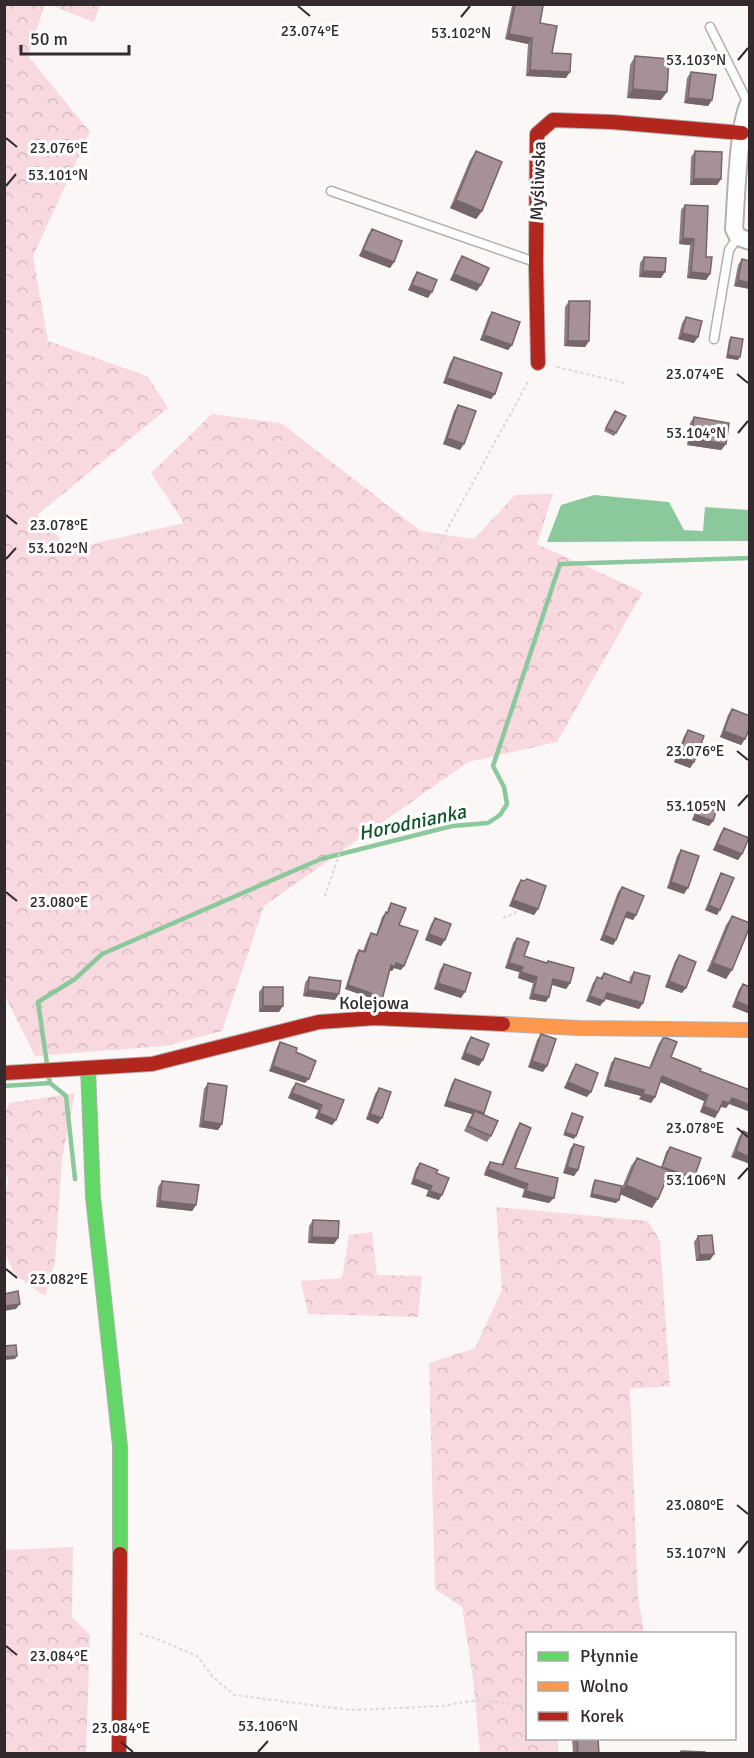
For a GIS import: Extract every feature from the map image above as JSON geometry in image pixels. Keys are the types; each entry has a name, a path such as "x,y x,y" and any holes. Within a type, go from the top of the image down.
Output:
{"street":[{"path":"744,239 734,229 742,133 749,103"},
{"name":"Myśliwska","path":"538,363 537,134 553,120 612,122 742,133"},
{"name":"Kolejowa","path":"4,1073 152,1064 319,1022 375,1018 578,1028 750,1030"},
{"path":"88,1068 93,1197 120,1446 119,1754"}],"lane":[{"path":"710,27 749,103"},
{"path":"332,191 536,263"},
{"path":"714,339 729,250 744,239"}],"path":[{"path":"437,548 538,363 624,383"},
{"path":"325,896 344,840"},
{"path":"503,918 515,913 517,909"},
{"path":"121,1628 160,1640 197,1656 213,1677 234,1695 351,1710 441,1706 479,1700 526,1706"}],"green space":[{"path":"45,4 28,56 90,132 33,256 48,341 147,376 168,408 37,515 70,549 184,523 151,473 212,414 281,423 421,531 474,539 515,495 553,494 537,544 643,592 557,742 468,762 264,906 222,1031 165,1046 35,1056 4,994 4,5"},
{"path":"50,5 100,5 94,22"},
{"path":"75,1093 62,1158 55,1263 45,1296 15,1275 5,1254 5,1200 8,1181 5,1172 4,1116 9,1103"},
{"path":"496,1207 648,1221 660,1241 670,1386 630,1389 638,1597 644,1632 526,1632 526,1740 558,1740 558,1753 480,1753 473,1679 462,1607 435,1589 429,1363 475,1348 502,1290"},
{"path":"372,1232 377,1275 422,1276 418,1317 308,1314 301,1281 342,1278 349,1235"},
{"path":"73,1547 72,1617 90,1635 86,1753 5,1753 5,1550"}],"shaded area":[{"path":"594,495 669,502 684,530 703,531 705,507 749,510 749,541 547,542 561,505"}],"building":[{"path":"515,4 543,6 540,23 557,26 552,53 571,54 570,72 530,70 532,38 509,34"},
{"path":"635,56 669,59 667,92 633,89"},
{"path":"691,72 716,75 712,100 688,98"},
{"path":"476,151 502,162 482,211 456,200"},
{"path":"695,151 722,152 721,179 694,179"},
{"path":"685,205 708,206 706,257 712,257 710,274 691,272 694,239 683,238"},
{"path":"372,229 402,241 394,262 363,250"},
{"path":"462,256 489,268 481,285 454,274"},
{"path":"644,257 666,258 665,272 643,271"},
{"path":"742,259 750,261 750,283 738,280"},
{"path":"417,272 437,280 432,292 412,285"},
{"path":"569,301 590,301 589,341 568,341"},
{"path":"492,312 520,322 512,345 484,335"},
{"path":"686,317 702,321 698,337 682,333"},
{"path":"731,337 743,339 740,357 728,355"},
{"path":"454,357 502,373 495,394 447,378"},
{"path":"458,405 476,411 464,444 447,438"},
{"path":"615,411 626,416 616,433 606,428"},
{"path":"694,417 729,423 726,444 691,439"},
{"path":"732,709 750,716 750,727 745,739 724,731"},
{"path":"688,730 704,736 694,762 678,756"},
{"path":"701,800 718,806 713,821 696,815"},
{"path":"724,828 749,838 742,854 717,844"},
{"path":"681,850 699,856 688,888 671,882"},
{"path":"721,873 734,878 720,910 709,905"},
{"path":"527,879 546,886 538,909 513,900 521,880"},
{"path":"622,887 644,896 636,915 627,912 616,940 604,935"},
{"path":"391,903 406,908 399,925 418,931 404,966 396,963 395,967 391,965 382,1000 370,998 371,993 348,985 359,950 365,952 371,933 377,935"},
{"path":"732,916 750,923 750,926 732,970 713,963"},
{"path":"435,918 451,924 445,940 429,934"},
{"path":"517,938 529,942 524,956 574,968 570,983 553,979 549,997 533,994 537,977 521,972 523,967 509,963"},
{"path":"679,955 696,962 686,988 669,981"},
{"path":"444,964 471,973 465,992 438,983"},
{"path":"634,972 650,976 643,1003 607,993 604,1001 590,996 597,977 602,979 604,973 631,983"},
{"path":"309,977 341,981 339,994 308,990"},
{"path":"743,984 750,987 750,1007 736,1001"},
{"path":"263,987 283,987 283,1006 263,1006"},
{"path":"541,1034 556,1039 547,1066 532,1061"},
{"path":"471,1037 489,1044 483,1060 465,1053"},
{"path":"663,1038 677,1042 671,1057 750,1090 750,1105 732,1098 729,1103 723,1101 718,1112 704,1106 708,1095 662,1076 655,1097 643,1094 644,1090 608,1080 615,1058 650,1068"},
{"path":"280,1042 297,1048 296,1052 316,1061 309,1079 273,1066"},
{"path":"576,1064 598,1073 591,1092 568,1082"},
{"path":"455,1079 491,1092 484,1113 447,1101"},
{"path":"208,1083 227,1086 222,1124 203,1121"},
{"path":"296,1083 344,1100 336,1120 319,1113 322,1105 292,1093"},
{"path":"379,1088 391,1092 382,1118 370,1114"},
{"path":"475,1111 498,1121 491,1136 468,1126"},
{"path":"572,1113 583,1117 576,1136 565,1132"},
{"path":"520,1123 531,1128 515,1168 558,1178 554,1198 526,1191 528,1184 488,1169 490,1162 503,1165"},
{"path":"743,1131 750,1134 750,1157 736,1151"},
{"path":"574,1144 584,1147 578,1170 567,1167"},
{"path":"670,1147 701,1158 694,1178 662,1167"},
{"path":"637,1158 670,1171 658,1199 626,1185"},
{"path":"420,1163 438,1170 436,1173 449,1178 442,1195 430,1191 432,1186 414,1179"},
{"path":"595,1180 622,1186 619,1200 592,1194"},
{"path":"162,1181 199,1185 196,1205 160,1201"},
{"path":"313,1220 339,1221 338,1238 312,1237"},
{"path":"712,1235 714,1254 700,1255 698,1236"},
{"path":"18,1291 20,1304 4,1306 4,1294"},
{"path":"16,1345 17,1356 4,1357 4,1346"},
{"path":"577,1740 598,1740 599,1754 578,1754"},
{"path":"681,1751 705,1752 705,1754 681,1754"}],"waterway":[{"name":"Horodnianka","path":"47,1064 38,1002 75,979 102,954 321,859 452,826 488,823 500,815 507,804 504,787 493,766 560,564 750,558"},
{"name":"Horodnianka","path":"4,1086 50,1083 49,1078"},
{"path":"50,1083 66,1096 75,1179"}],"traffic: fast":[{"path":"88,1068 93,1197 120,1446 120,1554"}],"traffic: slow":[{"path":"503,1024 578,1028 750,1030"}],"traffic: jam":[{"path":"538,363 537,134 553,120 612,122 742,133"},
{"path":"4,1073 152,1064 319,1022 375,1018 503,1024"},
{"path":"119,1754 120,1554"}]}
